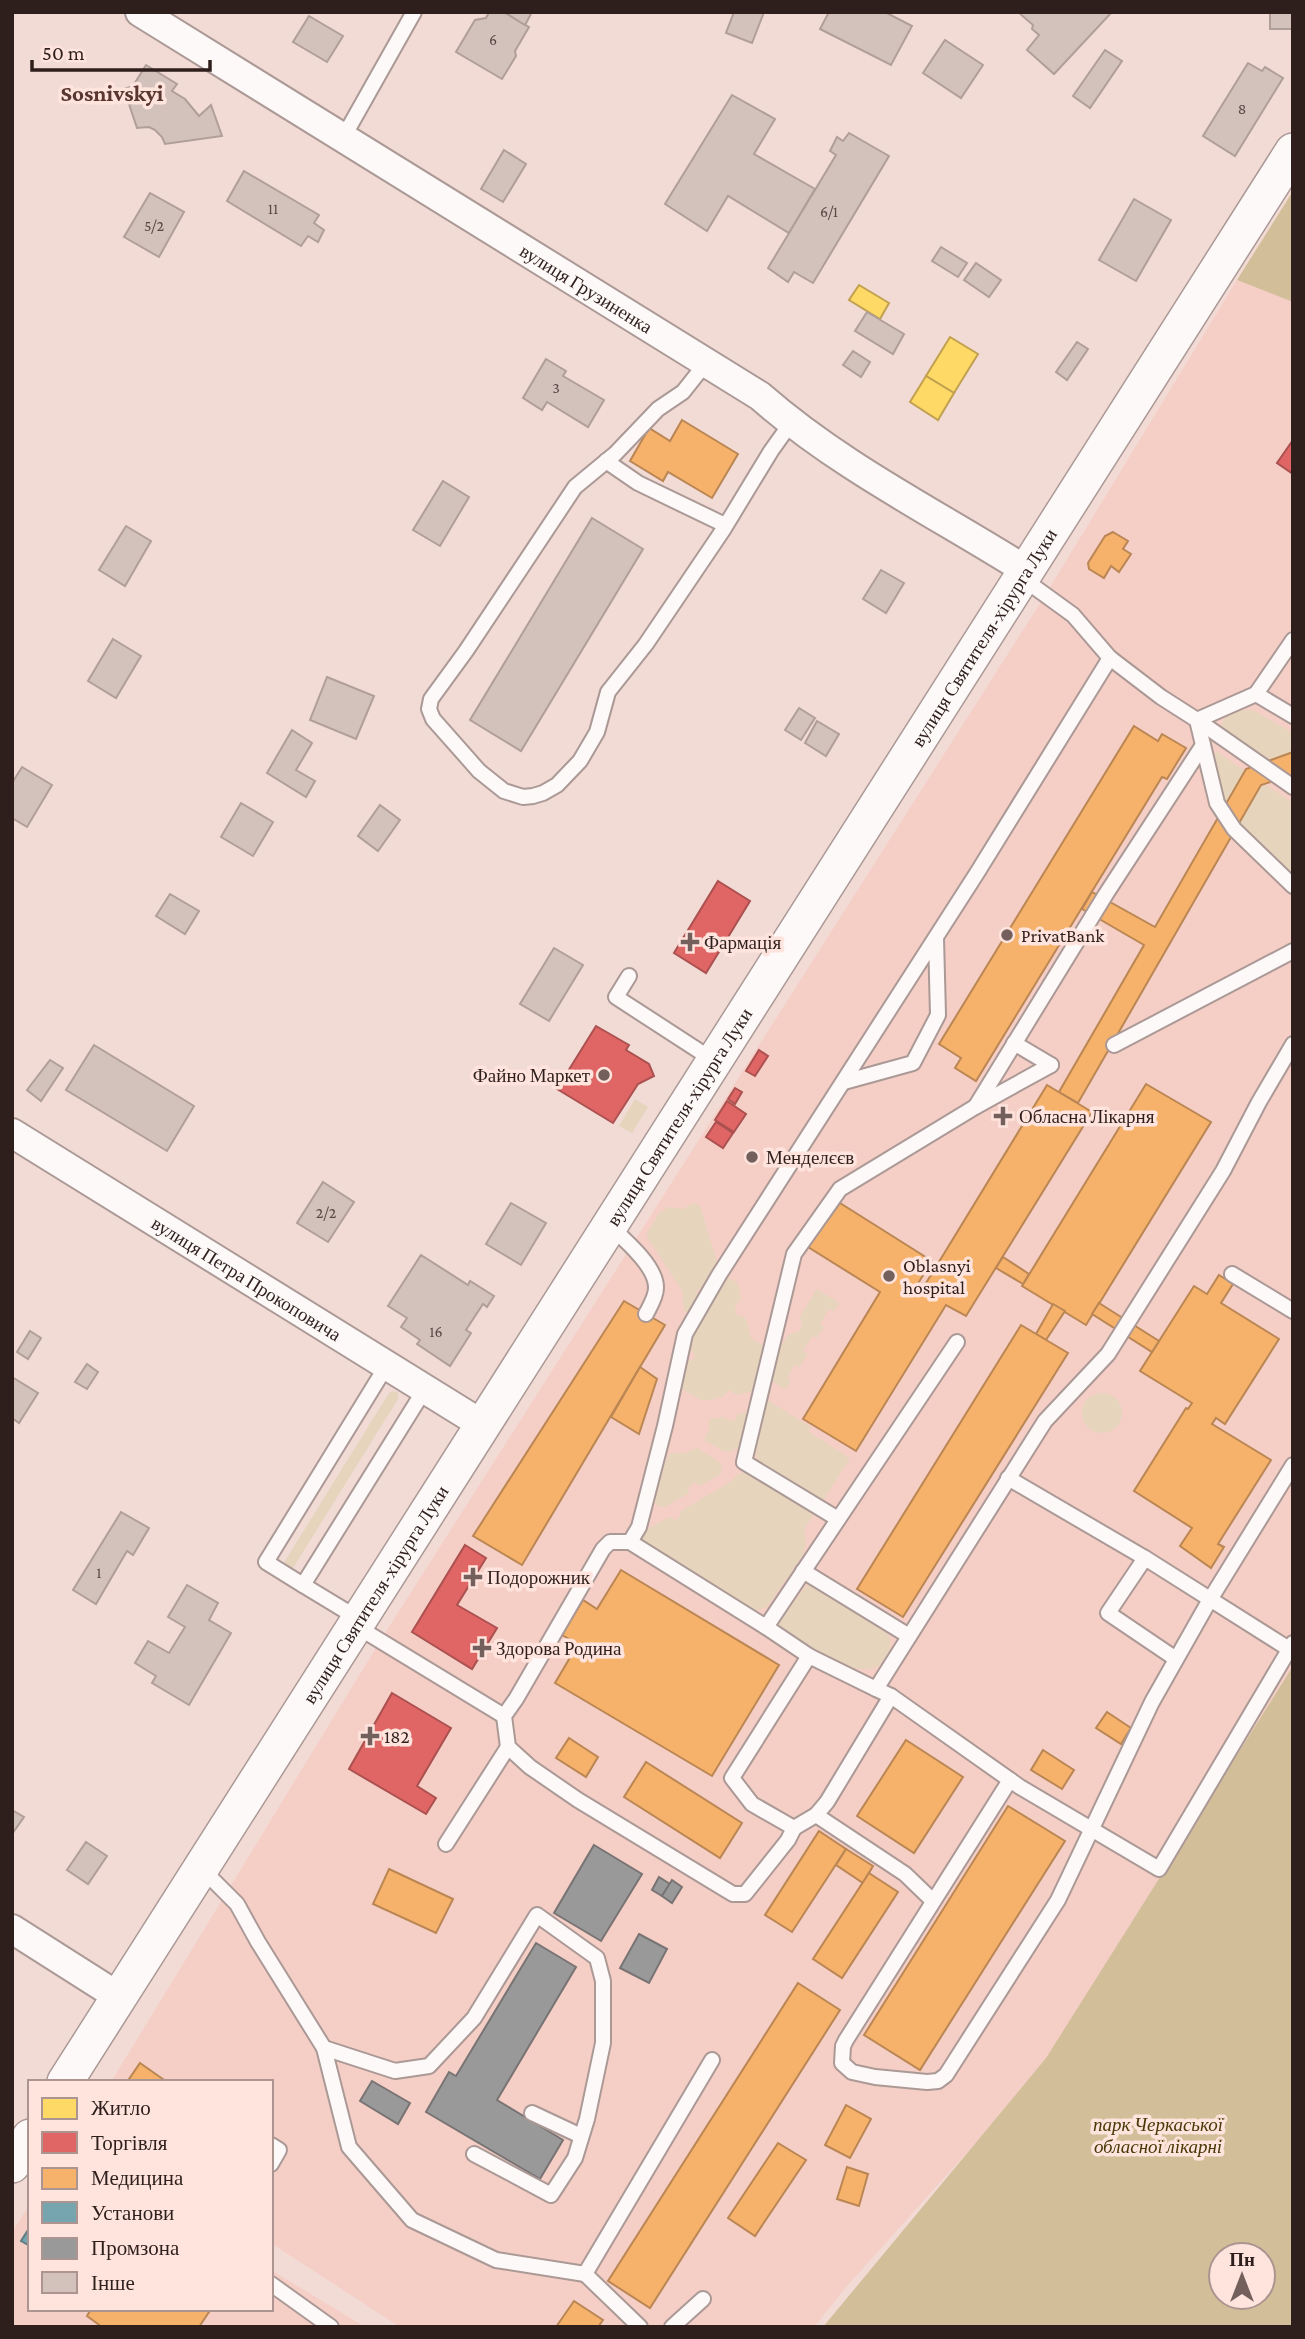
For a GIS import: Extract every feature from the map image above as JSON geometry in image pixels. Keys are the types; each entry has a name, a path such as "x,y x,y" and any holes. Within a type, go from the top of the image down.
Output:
{"street":[{"name":"вулиця Грузиненка","path":"140,12 761,397 791,423 836,455 1025,574"},
{"name":"вулиця Святителя-хірурга Луки","path":"66,2080 713,1059 1293,151"},
{"name":"вулиця Петра Прокоповича","path":"12,1133 483,1425"},
{"path":"12,1929 119,1997"},
{"path":"12,2165 28,2140"}],"lane":[{"path":"343,138 414,12"},
{"path":"706,363 684,392 658,409 606,461 575,487 431,699 429,709 433,719 479,771 504,791 523,797 543,793 556,785 580,761 597,732 608,692 646,644 791,423"},
{"path":"606,461 638,483 725,525"},
{"path":"1025,574 1073,615 1110,658 1161,697 1293,787"},
{"path":"1197,720 1256,694 1293,640"},
{"path":"630,1542 639,1527 685,1334 719,1275 936,937 1110,658"},
{"path":"1256,694 1293,716"},
{"path":"1197,720 1217,803 1234,829 1293,886"},
{"path":"975,1107 1106,894 1203,745"},
{"path":"844,1082 914,1063 938,1015 936,937"},
{"path":"1114,1045 1293,951"},
{"path":"629,976 616,997 713,1059"},
{"path":"838,1519 744,1462 794,1254 840,1189 975,1107 1051,1065 1014,1043"},
{"path":"876,1689 1045,1421 1108,1354 1223,1171 1293,1044"},
{"path":"609,1225 640,1256 655,1280 654,1298 646,1314"},
{"path":"1232,1274 1293,1311"},
{"path":"766,1627 957,1342"},
{"path":"387,1365 266,1562 504,1716"},
{"path":"303,1585 425,1389"},
{"path":"1010,1780 846,2040 842,2063 852,2072 927,2082 938,2081 946,2075 1058,1900 1152,1702 1210,1600 1293,1465"},
{"path":"446,1844 508,1747 504,1716 603,1549 610,1542 630,1542 809,1656 891,1696 1010,1780 1159,1869 1291,1646 1008,1478"},
{"path":"1146,1558 1108,1613 1176,1659"},
{"path":"803,1571 909,1636"},
{"path":"794,1828 752,1804 732,1778 809,1656"},
{"path":"508,1747 530,1767 578,1800 733,1894 745,1894 788,1840 794,1828 816,1815 827,1802 891,1696"},
{"path":"816,1815 905,1874 933,1901"},
{"path":"201,1868 237,1904 324,2048 349,2147 412,2220 496,2260 585,2274 640,2327"},
{"path":"324,2048 395,2071 429,2066 474,2018 537,1915 597,1958 603,1981 603,2043 582,2136 575,2158 551,2195 474,2154"},
{"path":"585,2274 712,2060"},
{"path":"532,2113 582,2136"},
{"path":"273,2146 279,2150 273,2160"},
{"path":"273,2285 331,2327"},
{"path":"672,2327 703,2299"}],"shaded area":[{"name":"Обласна Лікарня","path":"1237,280 1293,302 1293,1666 1046,2058 814,2327 400,2327 273,2244 273,2080 112,2080 382,1638 1046,594"},
{"path":"1253,710 1293,733 1293,777 1221,728 1228,714"},
{"path":"1217,752 1293,803 1293,876 1245,832 1222,804 1212,756"},
{"path":"635,1099 648,1107 632,1133 619,1126"},
{"path":"694,1203 700,1206 718,1265 705,1288 697,1290 698,1300 692,1311 686,1312 682,1291 646,1235 661,1210 664,1212 666,1207 683,1209"},
{"path":"726,1276 738,1283 741,1299 735,1306 736,1314 746,1318 751,1338 765,1346 754,1391 736,1395 729,1390 723,1397 703,1401 682,1389 687,1362 695,1358 690,1350 692,1338"},
{"path":"817,1289 839,1303 834,1312 829,1309 820,1324 824,1327 817,1338 812,1336 803,1351 808,1354 799,1367 795,1365 787,1378 791,1381 785,1390 771,1380 779,1349 788,1335 800,1331 802,1324 799,1318"},
{"path":"389,1393 398,1393 398,1399 293,1568 291,1570 282,1566"},
{"path":"1102,1393 1116,1399 1122,1413 1116,1427 1102,1433 1088,1427 1082,1413 1088,1399"},
{"path":"766,1399 811,1427 809,1432 850,1458 823,1501 758,1460 754,1448"},
{"path":"749,1412 741,1446 730,1452 723,1451 704,1440 709,1429 709,1419 724,1417 731,1421 736,1419 737,1414"},
{"path":"697,1448 722,1464 721,1474 700,1486 692,1484 688,1488 689,1493 665,1507 656,1505 654,1497 669,1453 685,1453"},
{"path":"748,1472 814,1514 804,1529 806,1544 803,1555 767,1607 755,1611 645,1544 642,1537 648,1529 669,1517 675,1520 679,1518 681,1511 730,1482 738,1474"},
{"path":"808,1584 820,1586 884,1628 891,1643 879,1666 866,1669 839,1664 776,1625"},
{"path":"28,2207 28,2311 273,2311 273,2271 365,2327 12,2327 12,2232"}],"green space":[{"path":"1293,191 1293,302 1237,280"},
{"name":"парк Черкаської обласної лікарні","path":"1293,1666 1293,2327 823,2327 1046,2058"}],"building: Житло":[{"path":"859,285 889,303 880,319 849,300"},
{"path":"950,337 978,354 954,393 926,376"},
{"path":"926,376 954,393 938,420 910,402"}],"building: Торгівля":[{"path":"1293,440 1293,474 1277,463"},
{"path":"718,881 750,901 706,973 674,953"},
{"path":"596,1026 629,1045 626,1050 649,1064 654,1076 638,1084 613,1123 557,1089"},
{"path":"759,1050 768,1056 755,1076 746,1071"},
{"path":"735,1088 742,1092 735,1104 728,1099"},
{"path":"727,1101 746,1114 734,1132 715,1120"},
{"path":"716,1122 733,1133 723,1148 706,1137"},
{"path":"465,1545 486,1558 457,1605 497,1628 472,1669 412,1632"},
{"path":"392,1693 451,1728 417,1786 436,1798 426,1814 349,1769"}],"building: Медицина":[{"path":"682,420 738,454 712,498 668,472 663,481 630,461 649,428 670,441"},
{"path":"1113,532 1128,541 1123,549 1131,554 1119,572 1111,566 1104,578 1089,569 1088,563 1105,536"},
{"path":"1134,726 1158,741 1162,734 1186,748 1167,779 1162,777 976,1081 955,1068 961,1058 939,1044"},
{"path":"1293,752 1293,775 1261,785 1078,1103 1059,1092 1144,945 1082,909 1092,892 1155,927 1246,769"},
{"path":"1146,1084 1211,1122 1086,1325 1022,1286"},
{"name":"Oblasnyi hospital","path":"1047,1085 1092,1112 966,1316 946,1305 856,1451 803,1419 880,1292 808,1247 840,1203 932,1261 917,1285 923,1288"},
{"path":"1003,1257 1029,1274 1023,1284 996,1268"},
{"path":"1219,1275 1233,1284 1221,1303 1279,1339 1225,1424 1216,1418 1212,1424 1271,1460 1218,1544 1224,1547 1211,1568 1180,1546 1192,1528 1134,1491 1186,1408 1192,1403 1140,1371 1194,1286 1207,1294"},
{"path":"624,1301 665,1325 522,1565 473,1536"},
{"path":"1099,1303 1159,1341 1152,1352 1092,1314"},
{"path":"1053,1304 1065,1311 1046,1340 1036,1334"},
{"name":"Oblasnyi hospital","path":"1021,1325 1068,1353 903,1617 857,1589"},
{"path":"640,1367 657,1379 639,1434 611,1417"},
{"path":"621,1570 779,1665 712,1776 555,1683 578,1644 562,1635 583,1600 597,1609"},
{"path":"1107,1712 1131,1728 1121,1744 1096,1728"},
{"path":"569,1738 598,1757 586,1777 556,1758"},
{"path":"906,1740 963,1777 914,1853 857,1816"},
{"path":"1043,1750 1074,1770 1062,1789 1031,1770"},
{"path":"646,1762 742,1823 720,1858 624,1797"},
{"path":"1008,1806 1065,1841 920,2070 864,2035"},
{"path":"819,1831 846,1849 792,1932 765,1915"},
{"path":"846,1849 873,1866 863,1883 836,1865"},
{"path":"389,1869 453,1899 436,1933 373,1904"},
{"path":"869,1873 898,1892 842,1978 813,1959"},
{"path":"798,1983 840,2010 650,2308 608,2281"},
{"path":"140,2063 164,2080 128,2080"},
{"path":"846,2105 871,2119 850,2158 825,2145"},
{"path":"778,2143 806,2160 755,2236 728,2218"},
{"path":"847,2167 868,2174 859,2206 837,2199"},
{"path":"574,2301 603,2320 598,2327 556,2327"},
{"path":"90,2311 210,2311 199,2327 102,2327 87,2316"}],"building: Установи":[{"path":"28,2230 28,2245 21,2241"}],"building: Промзона":[{"path":"594,1845 642,1874 601,1941 554,1913"},
{"path":"659,1877 670,1884 662,1896 652,1890"},
{"path":"672,1880 682,1887 672,1903 662,1896"},
{"path":"639,1934 667,1949 649,1983 620,1968"},
{"path":"536,1943 576,1967 497,2100 563,2140 540,2179 426,2112 449,2072 456,2076"},
{"path":"372,2081 410,2103 398,2124 360,2101"}],"building: Інше":[{"path":"489,12 504,12 529,27 502,79 456,52 475,20 486,18"},
{"path":"504,12 532,12 525,25"},
{"path":"734,12 764,12 752,43 726,33"},
{"path":"829,12 885,12 912,26 891,65 820,29"},
{"path":"1018,12 1112,12 1054,74 1027,50 1039,35 1032,29 1033,25"},
{"path":"1270,12 1293,12 1293,29 1270,29"},
{"path":"309,16 343,36 327,62 293,42"},
{"path":"945,40 983,65 961,98 923,73"},
{"path":"1105,50 1122,61 1090,108 1073,96"},
{"path":"1248,63 1262,71 1265,67 1283,78 1235,156 1203,136"},
{"path":"146,65 177,84 172,91 185,99 199,116 211,105 222,136 165,144 155,130 149,127 137,128 124,89 133,86"},
{"path":"732,95 775,119 754,154 815,189 789,233 728,196 707,231 665,204"},
{"path":"849,133 889,156 813,283 794,272 788,282 768,268 836,155 830,151 837,137 843,141"},
{"path":"504,150 526,164 503,202 481,189"},
{"path":"244,171 319,215 314,223 324,230 318,242 308,236 301,246 227,201"},
{"path":"150,193 184,212 159,257 124,237"},
{"path":"1134,199 1171,220 1136,281 1099,260"},
{"path":"941,247 967,263 958,277 932,261"},
{"path":"976,263 1001,280 989,297 964,280"},
{"path":"867,312 904,334 893,354 855,331"},
{"path":"1077,342 1088,349 1067,380 1056,372"},
{"path":"853,351 870,362 861,377 843,365"},
{"path":"546,359 566,371 563,376 604,400 588,427 547,402 542,410 523,398"},
{"path":"443,481 469,497 440,546 413,530"},
{"path":"592,518 643,549 521,751 470,720"},
{"path":"126,526 151,541 125,586 99,570"},
{"path":"881,570 904,583 886,613 863,599"},
{"path":"113,639 141,656 116,698 88,681"},
{"path":"327,677 374,696 356,739 310,720"},
{"path":"799,708 815,718 801,740 785,730"},
{"path":"817,721 839,734 826,756 805,743"},
{"path":"292,730 312,743 296,770 315,781 306,797 267,773"},
{"path":"22,767 52,785 27,827 12,818 12,783"},
{"path":"241,803 273,822 253,856 221,837"},
{"path":"380,805 400,820 378,851 358,836"},
{"path":"170,894 199,911 185,934 156,916"},
{"path":"554,948 583,965 549,1021 520,1004"},
{"path":"94,1045 194,1106 167,1151 66,1090"},
{"path":"50,1060 63,1068 41,1101 27,1090"},
{"path":"323,1182 354,1202 328,1242 297,1223"},
{"path":"511,1203 546,1223 521,1265 486,1244"},
{"path":"421,1255 468,1285 470,1281 494,1296 487,1307 483,1304 466,1330 471,1333 450,1366 417,1344 420,1340 401,1327 407,1318 388,1306"},
{"path":"30,1331 41,1338 28,1359 17,1352"},
{"path":"87,1364 98,1372 87,1389 75,1382"},
{"path":"12,1377 38,1393 19,1423 12,1418"},
{"path":"121,1512 149,1528 133,1555 127,1551 96,1604 73,1590"},
{"path":"187,1585 218,1603 209,1620 231,1633 189,1705 152,1683 156,1676 135,1663 148,1641 169,1653 185,1627 168,1617"},
{"path":"12,1810 24,1817 12,1834"},
{"path":"86,1842 107,1856 88,1884 67,1870"}],"place":[{"name":"PrivatBank","path":"1007,935"},
{"name":"Фармація","path":"690,942"},
{"name":"Файно Маркет","path":"604,1075"},
{"name":"Обласна Лікарня","path":"1003,1116"},
{"name":"Менделєєв","path":"752,1157"},
{"name":"Oblasnyi hospital","path":"889,1276"},
{"name":"Подорожник","path":"473,1577"},
{"name":"Здорова Родина","path":"482,1648"},
{"name":"182","path":"370,1736"}],"district":[{"name":"Sosnivskyi","path":"112,93"}]}
